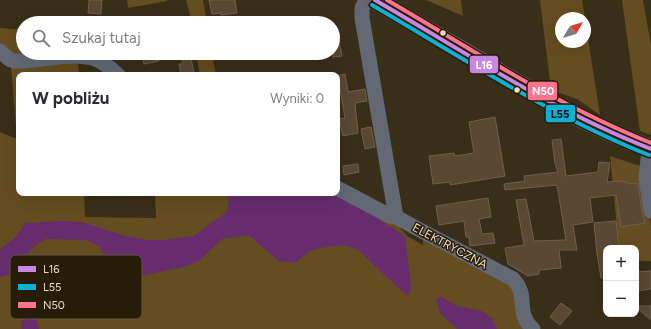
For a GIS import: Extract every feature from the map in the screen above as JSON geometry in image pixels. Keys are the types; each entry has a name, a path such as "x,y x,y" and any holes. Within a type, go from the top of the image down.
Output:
{"main road":[{"path":"375,0 520,85 578,117 606,132 650,149"}],"street":[{"path":"366,0 362,8 362,18 396,217"},
{"path":"0,52 14,61 27,60"},
{"path":"98,60 115,72"},
{"path":"650,149 646,178 651,212"},
{"name":"ELEKTRYCZNA","path":"340,190 390,216 396,217 513,279 518,284 522,296 522,314 533,329"}],"shaded area":[{"path":"127,0 167,0 167,1 128,8"},
{"path":"186,0 203,0 206,16 190,16"},
{"path":"426,0 461,0 463,16"},
{"path":"540,0 582,0 584,12 555,12 555,48 590,48 600,115 577,99 551,90"},
{"path":"622,0 643,0 651,45 651,135 640,131"},
{"path":"0,28 16,29 16,58 0,49"},
{"path":"197,60 213,60 215,72 199,72"},
{"path":"78,61 79,72 16,72 16,127 11,67"},
{"path":"0,132 16,139 16,196 84,196 85,217 156,218 155,196 340,196 340,195 398,225 407,236 423,245 423,237 514,286 523,329 0,329"},
{"path":"610,156 643,167 651,227 651,261 639,261 639,245 619,245"},
{"path":"340,195 405,236 411,287 409,294 406,295 357,249 342,245 326,247 310,251 295,263 279,261 250,236 222,239 199,261 184,267 144,275 142,275 142,255 104,255 99,246 86,240 45,239 26,255 10,255 10,275 0,277 0,249 14,238 25,223 65,221 85,223 125,236 148,240 164,240 193,236 227,212 228,196"},
{"path":"440,296 457,306 482,311 492,319 497,329 457,329 440,313 436,300"},
{"path":"20,319 36,319 39,329 22,329"}],"building":[{"path":"89,0 102,0 101,14 88,13"},
{"path":"209,0 235,0 237,13 221,15 221,13 212,14"},
{"path":"143,60 159,61 144,64"},
{"path":"182,60 191,60 194,72 180,72 179,64 183,64"},
{"path":"345,74 348,92 365,89 367,101 355,103 358,133 343,136 340,119 345,118 340,88 340,75"},
{"path":"495,117 505,176 450,185 450,182 433,184 429,156 454,153 455,156 474,153 469,122"},
{"path":"371,127 375,147 365,149 361,129"},
{"path":"561,139 566,176 598,172 599,162 610,163 607,182 622,181 630,184 638,183 645,223 621,227 616,195 590,198 593,222 573,225 577,250 559,250 561,268 539,270 539,274 528,276 508,264 505,248 524,245 516,200 526,199 534,241 566,240 557,185 505,190 504,184 525,181 524,176 558,172 555,164 552,140"},
{"path":"358,164 359,172 344,175 343,166"},
{"path":"488,198 491,217 479,219 482,234 493,233 495,243 470,246 469,237 466,237 464,221 439,225 436,206"},
{"path":"616,221 619,245 603,245 603,278 601,278 597,254 594,223"},
{"path":"651,271 651,289 639,291 639,272"},
{"path":"561,303 572,311 560,325 550,317"},
{"path":"639,306 651,306 651,320 639,310"}],"transit line":[{"name":"L16","path":"375,0 544,99 615,134 651,149"},
{"name":"N50","path":"387,0 549,95 616,128 651,143"},
{"name":"L55","path":"372,5 508,85 577,123 649,155"}]}
